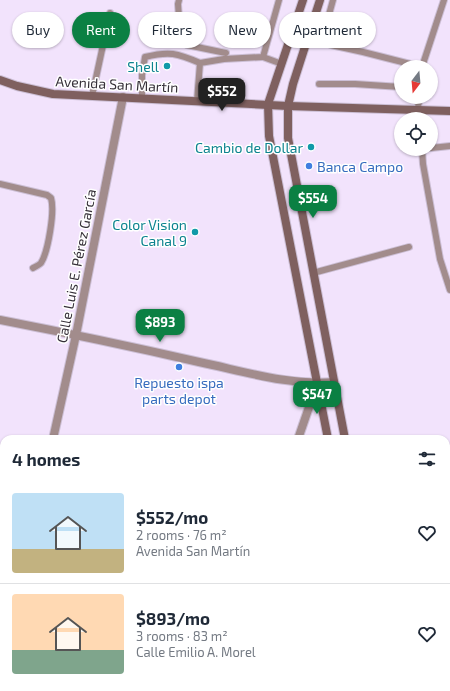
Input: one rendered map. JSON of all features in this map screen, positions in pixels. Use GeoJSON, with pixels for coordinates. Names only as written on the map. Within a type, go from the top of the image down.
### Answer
{"type":"FeatureCollection","features":[{"type":"Feature","properties":{"kind":"street"},"geometry":{"type":"LineString","coordinates":[[302,0],[268,104],[269,136],[327,435]]}},
{"type":"Feature","properties":{"kind":"street"},"geometry":{"type":"LineString","coordinates":[[316,12],[320,0]]}},
{"type":"Feature","properties":{"kind":"street"},"geometry":{"type":"LineString","coordinates":[[304,48],[292,84],[288,106],[288,138],[344,435]]}},
{"type":"Feature","properties":{"kind":"street","name":"Avenida San Martín"},"geometry":{"type":"LineString","coordinates":[[0,80],[17,86],[53,94],[288,106],[450,111]]}},
{"type":"Feature","properties":{"kind":"street","name":"Calle Luis E. Pérez García"},"geometry":{"type":"LineString","coordinates":[[54,435],[76,335],[123,97]]}},
{"type":"Feature","properties":{"kind":"street"},"geometry":{"type":"LineString","coordinates":[[0,320],[281,379],[317,384],[334,382]]}},
{"type":"Feature","properties":{"kind":"street"},"geometry":{"type":"LineString","coordinates":[[299,435],[317,384]]}},
{"type":"Feature","properties":{"kind":"lane"},"geometry":{"type":"LineString","coordinates":[[179,0],[180,32],[182,39],[187,44],[226,53]]}},
{"type":"Feature","properties":{"kind":"lane"},"geometry":{"type":"LineString","coordinates":[[263,57],[279,0]]}},
{"type":"Feature","properties":{"kind":"lane"},"geometry":{"type":"LineString","coordinates":[[330,12],[333,0]]}},
{"type":"Feature","properties":{"kind":"lane"},"geometry":{"type":"LineString","coordinates":[[424,60],[444,0]]}},
{"type":"Feature","properties":{"kind":"lane"},"geometry":{"type":"LineString","coordinates":[[92,96],[102,48]]}},
{"type":"Feature","properties":{"kind":"lane"},"geometry":{"type":"LineString","coordinates":[[345,48],[394,60]]}},
{"type":"Feature","properties":{"kind":"lane"},"geometry":{"type":"LineString","coordinates":[[142,98],[142,75],[145,57],[162,53],[182,55],[200,63],[224,59],[263,57],[282,64]]}},
{"type":"Feature","properties":{"kind":"lane"},"geometry":{"type":"LineString","coordinates":[[197,101],[200,63]]}},
{"type":"Feature","properties":{"kind":"lane"},"geometry":{"type":"LineString","coordinates":[[319,84],[355,84],[394,87]]}},
{"type":"Feature","properties":{"kind":"lane"},"geometry":{"type":"LineString","coordinates":[[418,104],[418,110]]}},
{"type":"Feature","properties":{"kind":"lane"},"geometry":{"type":"LineString","coordinates":[[438,147],[450,146]]}},
{"type":"Feature","properties":{"kind":"lane"},"geometry":{"type":"LineString","coordinates":[[422,156],[440,259],[450,290]]}},
{"type":"Feature","properties":{"kind":"lane"},"geometry":{"type":"LineString","coordinates":[[0,184],[47,195],[51,198],[52,226],[44,256],[40,264],[33,268]]}},
{"type":"Feature","properties":{"kind":"lane"},"geometry":{"type":"LineString","coordinates":[[313,273],[409,246]]}},
{"type":"Feature","properties":{"kind":"place","name":"Shell"},"geometry":{"type":"Point","coordinates":[167,66]}},
{"type":"Feature","properties":{"kind":"place","name":"Cambio de Dollar"},"geometry":{"type":"Point","coordinates":[311,147]}},
{"type":"Feature","properties":{"kind":"place","name":"Banca Campo"},"geometry":{"type":"Point","coordinates":[309,166]}},
{"type":"Feature","properties":{"kind":"place","name":"Color Vision Canal 9"},"geometry":{"type":"Point","coordinates":[195,232]}},
{"type":"Feature","properties":{"kind":"place","name":"Repuesto ispa parts depot"},"geometry":{"type":"Point","coordinates":[179,367]}}]}
